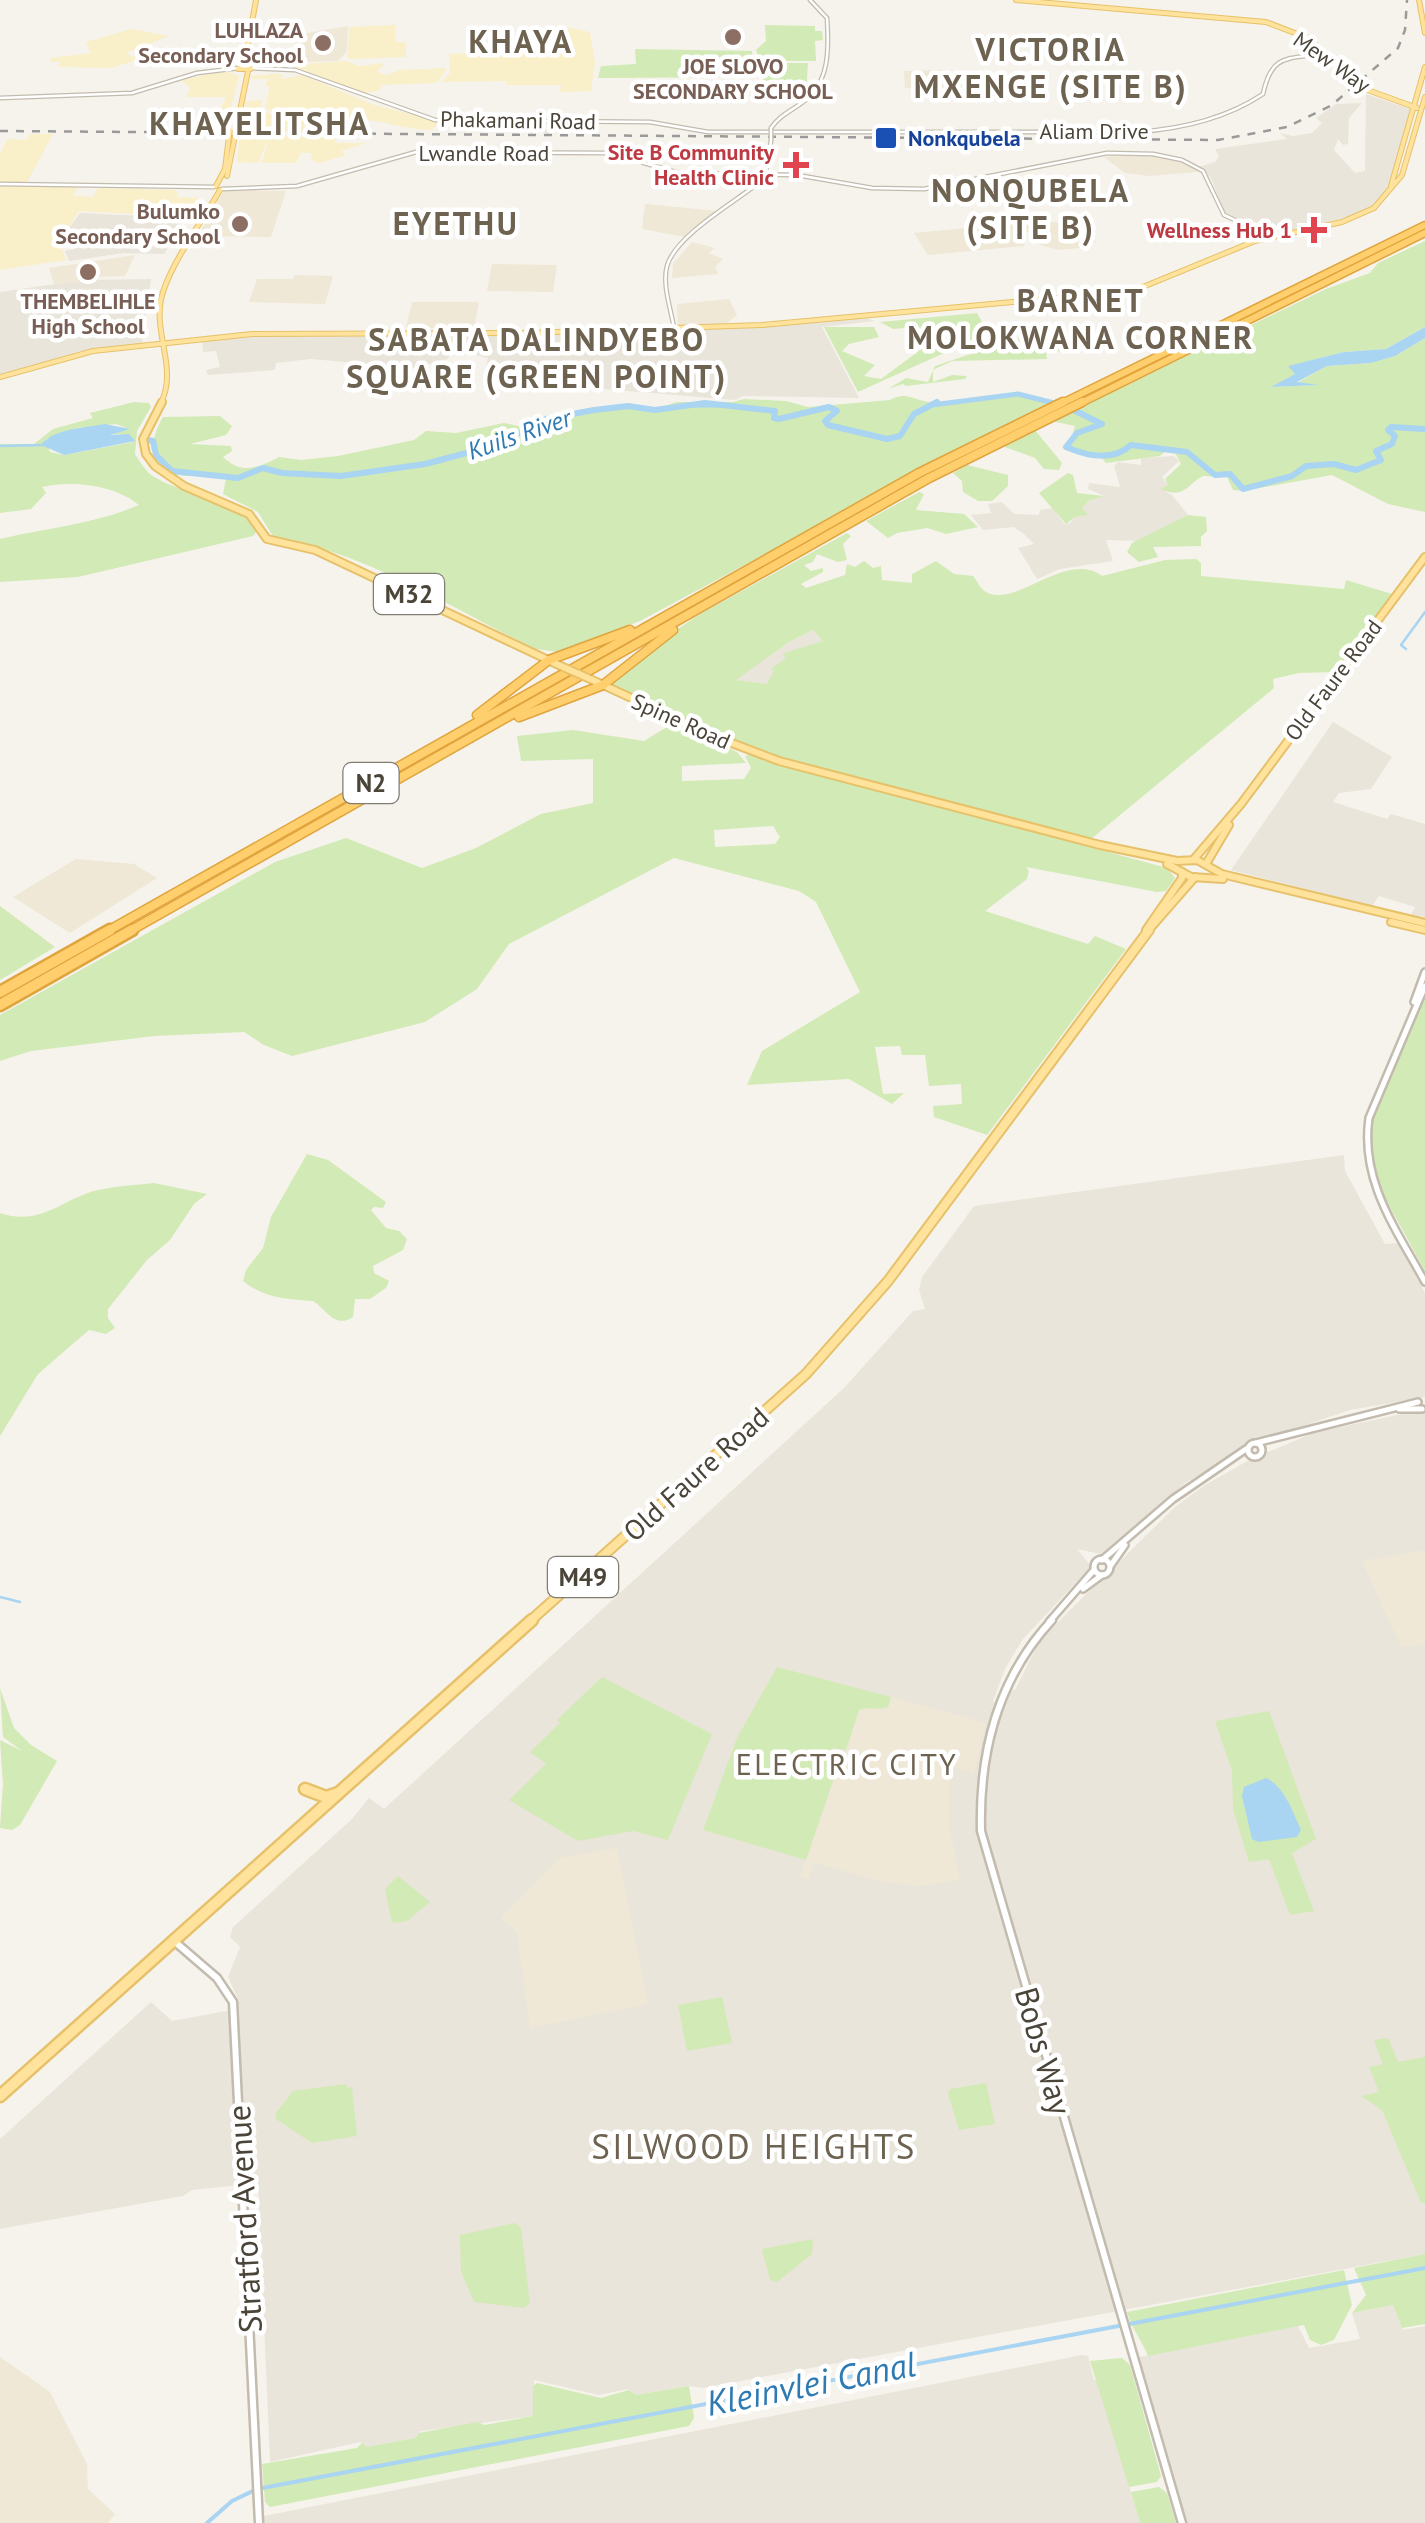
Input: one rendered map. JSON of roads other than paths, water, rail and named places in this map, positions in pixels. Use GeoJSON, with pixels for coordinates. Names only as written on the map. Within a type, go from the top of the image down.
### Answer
{"type":"FeatureCollection","features":[{"type":"Feature","properties":{"kind":"highway","name":"N2"},"geometry":{"type":"LineString","coordinates":[[0,1005],[919,473],[1425,226]]}},
{"type":"Feature","properties":{"kind":"highway","name":"N2"},"geometry":{"type":"LineString","coordinates":[[0,992],[929,478],[1425,233]]}},
{"type":"Feature","properties":{"kind":"highway"},"geometry":{"type":"LineString","coordinates":[[397,774],[549,660],[625,632],[742,573]]}},
{"type":"Feature","properties":{"kind":"highway"},"geometry":{"type":"LineString","coordinates":[[397,774],[516,718],[603,685],[658,640],[753,578]]}},
{"type":"Feature","properties":{"kind":"main road","name":"Spine Road"},"geometry":{"type":"LineString","coordinates":[[256,0],[224,171],[161,298],[159,320],[170,386],[144,435],[146,458],[162,472],[250,515],[264,538],[315,550],[716,738],[779,760],[1182,867],[1194,877],[1206,869]]}},
{"type":"Feature","properties":{"kind":"main road","name":"Mew Way"},"geometry":{"type":"LineString","coordinates":[[1016,0],[1239,18],[1293,33],[1324,53],[1352,79],[1415,104],[1423,111]]}},
{"type":"Feature","properties":{"kind":"main road"},"geometry":{"type":"LineString","coordinates":[[1420,3],[1425,20]]}},
{"type":"Feature","properties":{"kind":"main road"},"geometry":{"type":"LineString","coordinates":[[1420,3],[1425,33]]}},
{"type":"Feature","properties":{"kind":"main road"},"geometry":{"type":"LineString","coordinates":[[1388,195],[1425,67]]}},
{"type":"Feature","properties":{"kind":"main road","name":"Mew Way"},"geometry":{"type":"LineString","coordinates":[[1367,88],[1415,104]]}},
{"type":"Feature","properties":{"kind":"main road"},"geometry":{"type":"LineString","coordinates":[[0,377],[85,352],[303,331],[526,333],[804,323],[1128,292],[1163,283],[1243,246],[1361,214],[1388,195],[1404,173],[1425,97]]}},
{"type":"Feature","properties":{"kind":"main road","name":"Old Faure Road"},"geometry":{"type":"LineString","coordinates":[[1194,860],[1241,804],[1425,556]]}},
{"type":"Feature","properties":{"kind":"main road"},"geometry":{"type":"LineString","coordinates":[[1312,710],[1308,698],[1323,694]]}},
{"type":"Feature","properties":{"kind":"main road","name":"Old Faure Road"},"geometry":{"type":"LineString","coordinates":[[1206,869],[1208,856],[1241,804]]}},
{"type":"Feature","properties":{"kind":"main road","name":"Spine Road"},"geometry":{"type":"LineString","coordinates":[[1182,867],[1194,860],[1206,869],[1425,927]]}},
{"type":"Feature","properties":{"kind":"main road","name":"Old Faure Road"},"geometry":{"type":"LineString","coordinates":[[0,2096],[347,1789],[830,1349],[888,1281],[1138,943],[1182,878],[1182,867]]}},
{"type":"Feature","properties":{"kind":"main road","name":"Old Faure Road"},"geometry":{"type":"LineString","coordinates":[[1138,943],[1194,877]]}},
{"type":"Feature","properties":{"kind":"main road"},"geometry":{"type":"LineString","coordinates":[[305,1789],[326,1797],[347,1789]]}},
{"type":"Feature","properties":{"kind":"street"},"geometry":{"type":"LineString","coordinates":[[674,328],[666,278],[672,256],[768,174],[776,120],[810,97],[829,63],[828,18],[810,0]]}},
{"type":"Feature","properties":{"kind":"street","name":"Aliam Drive"},"geometry":{"type":"LineString","coordinates":[[773,130],[1159,130],[1254,101],[1263,94],[1268,70],[1275,62],[1324,53]]}},
{"type":"Feature","properties":{"kind":"street","name":"Phakamani Road"},"geometry":{"type":"LineString","coordinates":[[0,98],[132,93],[195,73],[270,68],[295,70],[428,119],[650,122],[708,132],[773,130]]}},
{"type":"Feature","properties":{"kind":"street","name":"Lwandle Road"},"geometry":{"type":"LineString","coordinates":[[0,184],[202,188],[303,185],[416,152],[609,153],[683,173],[806,175],[872,188],[932,189],[1106,153],[1153,154],[1198,168],[1209,179],[1224,215],[1272,237]]}},
{"type":"Feature","properties":{"kind":"street"},"geometry":{"type":"LineString","coordinates":[[1411,1015],[1425,972]]}},
{"type":"Feature","properties":{"kind":"street"},"geometry":{"type":"LineString","coordinates":[[1425,986],[1369,1118],[1365,1142],[1372,1179],[1425,1282]]}},
{"type":"Feature","properties":{"kind":"street"},"geometry":{"type":"LineString","coordinates":[[1249,1452],[1248,1444],[1392,1408],[1422,1407],[1425,1397]]}},
{"type":"Feature","properties":{"kind":"street"},"geometry":{"type":"LineString","coordinates":[[1126,1543],[1110,1571],[1103,1574],[1094,1570],[1094,1564],[1126,1543],[1173,1500],[1229,1463],[1249,1452],[1261,1455],[1263,1449],[1286,1436]]}},
{"type":"Feature","properties":{"kind":"street"},"geometry":{"type":"LineString","coordinates":[[1256,1443],[1263,1449]]}},
{"type":"Feature","properties":{"kind":"street"},"geometry":{"type":"LineString","coordinates":[[1102,1560],[1111,1566]]}},
{"type":"Feature","properties":{"kind":"street","name":"Bobs Way"},"geometry":{"type":"LineString","coordinates":[[1094,1570],[1033,1640],[1012,1674],[983,1771],[980,1820],[987,1860],[1182,2523]]}},
{"type":"Feature","properties":{"kind":"street","name":"Bobs Way"},"geometry":{"type":"LineString","coordinates":[[1076,1594],[1103,1574]]}},
{"type":"Feature","properties":{"kind":"street","name":"Stratford Avenue"},"geometry":{"type":"LineString","coordinates":[[174,1940],[217,1978],[233,2002],[259,2523]]}},
{"type":"Feature","properties":{"kind":"water"},"geometry":{"type":"Polygon","coordinates":[[[1425,327],[1425,338],[1395,356],[1371,363],[1327,366],[1297,382],[1319,385],[1271,387],[1295,374],[1288,366],[1344,352],[1386,349],[1425,327]]]}},
{"type":"Feature","properties":{"kind":"water"},"geometry":{"type":"Polygon","coordinates":[[[105,424],[130,429],[110,435],[129,434],[135,441],[64,455],[41,445],[62,432],[105,424]]]}},
{"type":"Feature","properties":{"kind":"water"},"geometry":{"type":"Polygon","coordinates":[[[1266,1778],[1287,1800],[1301,1830],[1297,1837],[1258,1842],[1252,1839],[1242,1796],[1244,1787],[1266,1778]]]}},
{"type":"Feature","properties":{"kind":"waterway","name":"Kuils River"},"geometry":{"type":"LineString","coordinates":[[932,405],[1018,394],[1062,405]]}},
{"type":"Feature","properties":{"kind":"waterway","name":"Kuils River"},"geometry":{"type":"LineString","coordinates":[[148,440],[153,441],[156,455],[172,471],[238,478],[263,468],[282,473],[341,476],[425,464],[493,446],[546,419],[594,410],[628,406],[655,410],[705,403],[775,411],[774,418],[779,419],[829,407],[837,411],[825,421],[828,425],[887,439],[900,436],[914,414],[937,402]]}},
{"type":"Feature","properties":{"kind":"waterway","name":"Kuils River"},"geometry":{"type":"LineString","coordinates":[[1057,402],[1102,424],[1077,433],[1066,447],[1100,456],[1116,454],[1131,445],[1187,452],[1215,475],[1230,474],[1243,489],[1292,476],[1306,466],[1334,464],[1356,470],[1381,460],[1376,451],[1392,444],[1395,436],[1388,430],[1391,427],[1425,429]]}},
{"type":"Feature","properties":{"kind":"waterway","name":"Kuils River"},"geometry":{"type":"LineString","coordinates":[[692,405],[720,405]]}},
{"type":"Feature","properties":{"kind":"waterway","name":"Kuils River"},"geometry":{"type":"LineString","coordinates":[[0,446],[43,445]]}},
{"type":"Feature","properties":{"kind":"waterway"},"geometry":{"type":"LineString","coordinates":[[1406,649],[1401,645],[1425,612]]}},
{"type":"Feature","properties":{"kind":"waterway"},"geometry":{"type":"LineString","coordinates":[[0,1597],[20,1602]]}},
{"type":"Feature","properties":{"kind":"waterway","name":"Kleinvlei Canal"},"geometry":{"type":"LineString","coordinates":[[207,2523],[232,2501],[257,2489],[1425,2268]]}},
{"type":"Feature","properties":{"kind":"railway"},"geometry":{"type":"LineString","coordinates":[[0,131],[1218,140],[1287,127],[1332,105],[1398,48],[1405,30],[1407,0]]}},
{"type":"Feature","properties":{"kind":"place","name":"JOE SLOVO SECONDARY SCHOOL"},"geometry":{"type":"Point","coordinates":[733,37]}},
{"type":"Feature","properties":{"kind":"place","name":"LUHLAZA Secondary School"},"geometry":{"type":"Point","coordinates":[323,43]}},
{"type":"Feature","properties":{"kind":"place","name":"Nonkqubela"},"geometry":{"type":"Point","coordinates":[886,138]}},
{"type":"Feature","properties":{"kind":"place","name":"Site B Community Health Clinic"},"geometry":{"type":"Point","coordinates":[796,165]}},
{"type":"Feature","properties":{"kind":"place","name":"Bulumko Secondary School"},"geometry":{"type":"Point","coordinates":[240,224]}},
{"type":"Feature","properties":{"kind":"place","name":"Wellness Hub 1"},"geometry":{"type":"Point","coordinates":[1314,230]}},
{"type":"Feature","properties":{"kind":"place","name":"THEMBELIHLE High School"},"geometry":{"type":"Point","coordinates":[88,272]}},
{"type":"Feature","properties":{"kind":"district","name":"KHAYA"},"geometry":{"type":"Point","coordinates":[521,42]}},
{"type":"Feature","properties":{"kind":"district","name":"VICTORIA MXENGE (SITE B)"},"geometry":{"type":"Point","coordinates":[1051,68]}},
{"type":"Feature","properties":{"kind":"district","name":"KHAYELITSHA"},"geometry":{"type":"Point","coordinates":[260,124]}},
{"type":"Feature","properties":{"kind":"district","name":"NONQUBELA (SITE B)"},"geometry":{"type":"Point","coordinates":[1031,210]}},
{"type":"Feature","properties":{"kind":"district","name":"EYETHU"},"geometry":{"type":"Point","coordinates":[456,224]}},
{"type":"Feature","properties":{"kind":"district","name":"BARNET MOLOKWANA CORNER"},"geometry":{"type":"Point","coordinates":[1081,320]}},
{"type":"Feature","properties":{"kind":"district","name":"SABATA DALINDYEBO SQUARE (GREEN POINT)"},"geometry":{"type":"Point","coordinates":[537,358]}},
{"type":"Feature","properties":{"kind":"district","name":"ELECTRIC CITY"},"geometry":{"type":"Point","coordinates":[847,1765]}},
{"type":"Feature","properties":{"kind":"district","name":"SILWOOD HEIGHTS"},"geometry":{"type":"Point","coordinates":[754,2147]}}]}
